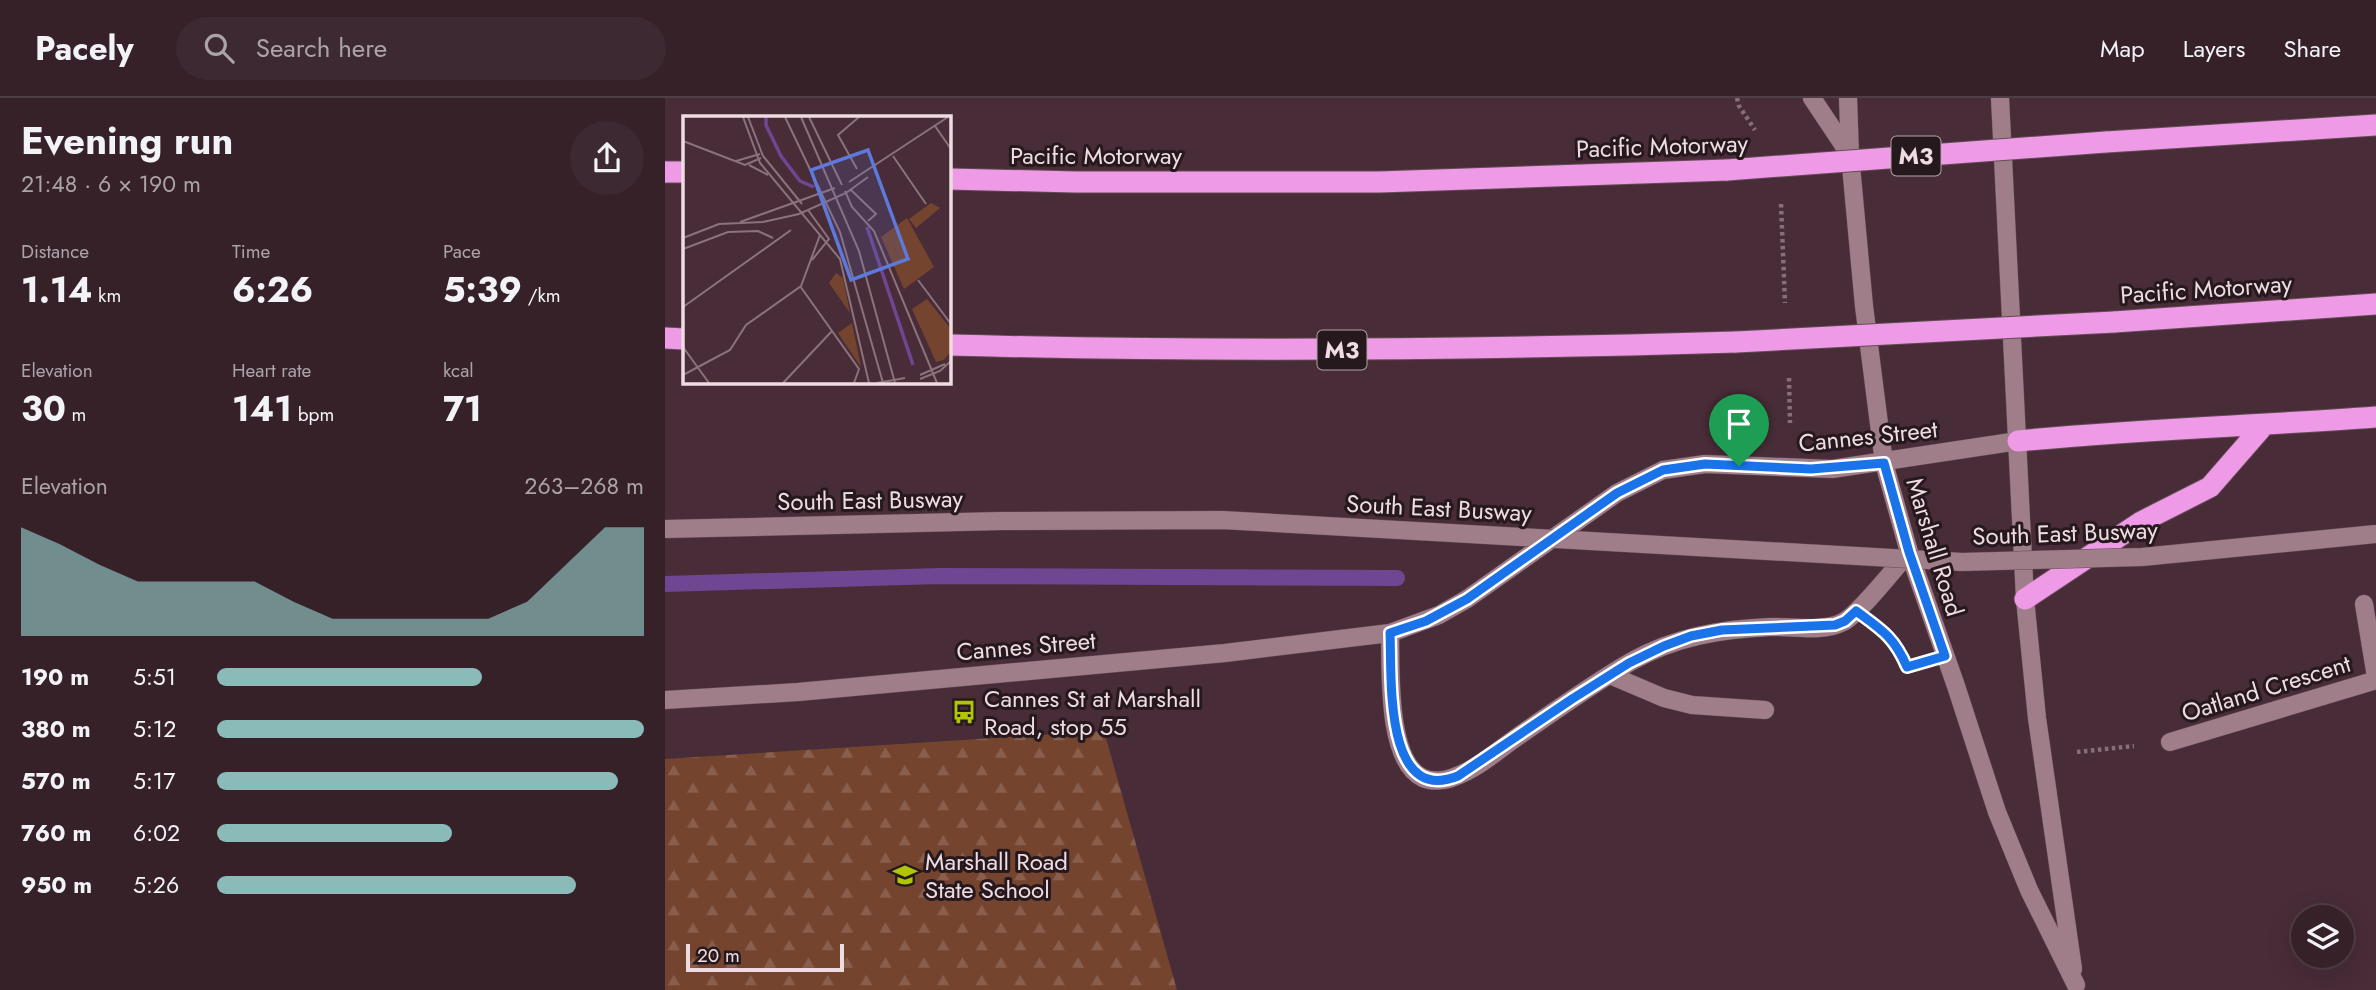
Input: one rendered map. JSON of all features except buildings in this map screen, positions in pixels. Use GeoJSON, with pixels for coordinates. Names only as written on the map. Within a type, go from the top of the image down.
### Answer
{"type":"FeatureCollection","features":[{"type":"Feature","properties":{"kind":"highway","name":"Pacific Motorway"},"geometry":{"type":"LineString","coordinates":[[950,179],[1076,182],[1379,182],[1727,170],[2376,124]]}},
{"type":"Feature","properties":{"kind":"highway"},"geometry":{"type":"LineString","coordinates":[[665,172],[683,172]]}},
{"type":"Feature","properties":{"kind":"highway","name":"Pacific Motorway"},"geometry":{"type":"LineString","coordinates":[[950,345],[1328,350],[1516,349],[1736,342],[2115,322],[2376,304]]}},
{"type":"Feature","properties":{"kind":"highway"},"geometry":{"type":"LineString","coordinates":[[665,338],[683,339]]}},
{"type":"Feature","properties":{"kind":"highway"},"geometry":{"type":"LineString","coordinates":[[2018,441],[2086,434],[2376,417]]}},
{"type":"Feature","properties":{"kind":"highway"},"geometry":{"type":"LineString","coordinates":[[2025,599],[2117,537],[2210,487],[2264,425]]}},
{"type":"Feature","properties":{"kind":"street"},"geometry":{"type":"LineString","coordinates":[[1812,98],[1850,155]]}},
{"type":"Feature","properties":{"kind":"street","name":"Marshall Road"},"geometry":{"type":"LineString","coordinates":[[1847,98],[1864,306],[1884,463],[1909,552],[1997,812],[2029,890],[2076,988]]}},
{"type":"Feature","properties":{"kind":"street","name":"Marshall Road"},"geometry":{"type":"LineString","coordinates":[[2000,98],[2025,599],[2042,755],[2076,988]]}},
{"type":"Feature","properties":{"kind":"street","name":"Cannes Street"},"geometry":{"type":"LineString","coordinates":[[665,700],[798,692],[1225,653],[1390,633],[1426,621],[1467,599],[1617,493],[1663,470],[1705,464],[1811,469],[1884,463],[2018,441]]}},
{"type":"Feature","properties":{"kind":"street","name":"South East Busway"},"geometry":{"type":"LineString","coordinates":[[665,529],[1002,521],[1222,520],[1962,562],[2142,557],[2376,534]]}},
{"type":"Feature","properties":{"kind":"street"},"geometry":{"type":"LineString","coordinates":[[1390,633],[1396,731],[1401,750],[1416,774],[1427,779],[1452,778],[1475,766],[1646,653],[1691,636],[1722,630],[1827,626],[1845,621],[1909,552]]}},
{"type":"Feature","properties":{"kind":"street"},"geometry":{"type":"LineString","coordinates":[[2364,604],[2376,679]]}},
{"type":"Feature","properties":{"kind":"street"},"geometry":{"type":"LineString","coordinates":[[1610,675],[1679,702],[1729,709],[1765,710]]}},
{"type":"Feature","properties":{"kind":"street","name":"Oatland Crescent"},"geometry":{"type":"LineString","coordinates":[[2170,742],[2376,679]]}},
{"type":"Feature","properties":{"kind":"path"},"geometry":{"type":"LineString","coordinates":[[1737,98],[1739,106],[1759,136]]}},
{"type":"Feature","properties":{"kind":"path"},"geometry":{"type":"LineString","coordinates":[[1781,198],[1786,304]]}},
{"type":"Feature","properties":{"kind":"path"},"geometry":{"type":"LineString","coordinates":[[1788,370],[1790,423]]}},
{"type":"Feature","properties":{"kind":"path"},"geometry":{"type":"LineString","coordinates":[[1856,611],[1890,637],[1899,647],[1907,667],[1945,656]]}},
{"type":"Feature","properties":{"kind":"path"},"geometry":{"type":"LineString","coordinates":[[2042,755],[2170,742]]}},
{"type":"Feature","properties":{"kind":"green space","name":"Marshall Road State School"},"geometry":{"type":"Polygon","coordinates":[[[1104,731],[1177,990],[665,990],[665,759],[1104,731]]]}},
{"type":"Feature","properties":{"kind":"waterway"},"geometry":{"type":"LineString","coordinates":[[665,584],[940,576],[1397,578]]}},
{"type":"Feature","properties":{"kind":"place","name":"Cannes St at Marshall Road, stop 55"},"geometry":{"type":"Point","coordinates":[964,712]}},
{"type":"Feature","properties":{"kind":"place","name":"Marshall Road State School"},"geometry":{"type":"Point","coordinates":[905,875]}},
{"type":"Feature","properties":{"kind":"route"},"geometry":{"type":"LineString","coordinates":[[1884,463],[1909,552],[1945,656],[1907,667],[1899,647],[1890,637],[1856,611],[1845,621],[1835,625],[1722,630],[1704,634],[1646,653],[1458,776],[1437,780],[1416,774],[1404,758],[1396,731],[1390,633],[1426,621],[1467,599],[1617,493],[1649,476],[1663,470],[1692,465],[1739,466],[1832,469],[1884,463]]}}]}
